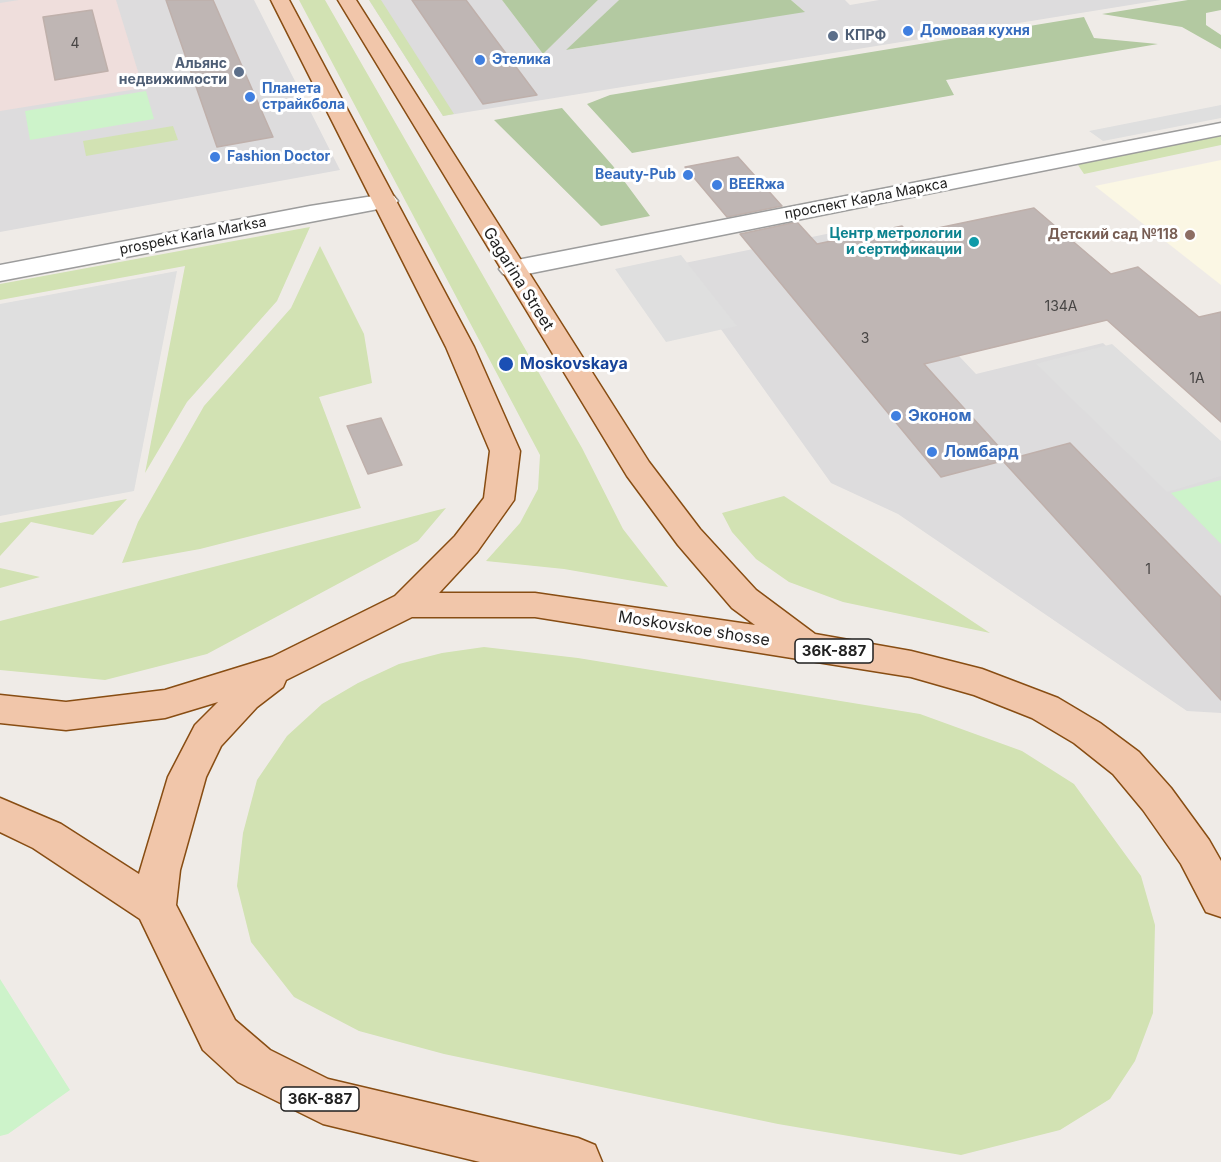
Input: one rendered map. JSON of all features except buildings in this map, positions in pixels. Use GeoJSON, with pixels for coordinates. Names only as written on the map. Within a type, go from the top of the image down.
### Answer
{"type":"FeatureCollection","features":[{"type":"Feature","properties":{"kind":"main road"},"geometry":{"type":"LineString","coordinates":[[280,0],[460,347],[505,451],[499,500],[465,544],[407,605]]}},
{"type":"Feature","properties":{"kind":"main road","name":"Gagarina Street"},"geometry":{"type":"LineString","coordinates":[[347,0],[638,469],[690,537],[744,599],[806,646]]}},
{"type":"Feature","properties":{"kind":"main road","name":"Moskovskoe shosse"},"geometry":{"type":"LineString","coordinates":[[155,906],[160,870],[187,777],[207,736],[244,696],[284,667],[407,605],[535,605],[911,664],[982,683],[1045,708],[1087,733],[1126,763],[1208,864],[1221,899]]}},
{"type":"Feature","properties":{"kind":"main road","name":"Moskovskoe shosse"},"geometry":{"type":"LineString","coordinates":[[0,709],[66,716],[165,704],[284,667]]}},
{"type":"Feature","properties":{"kind":"main road"},"geometry":{"type":"LineString","coordinates":[[0,814],[47,836],[155,906]]}},
{"type":"Feature","properties":{"kind":"main road","name":"36К-887"},"geometry":{"type":"LineString","coordinates":[[155,906],[219,1035],[254,1066],[323,1101],[578,1162]]}},
{"type":"Feature","properties":{"kind":"street","name":"проспект Карла Маркса"},"geometry":{"type":"LineString","coordinates":[[512,269],[1221,129]]}},
{"type":"Feature","properties":{"kind":"street","name":"prospekt Karla Marksa"},"geometry":{"type":"LineString","coordinates":[[0,273],[310,213],[386,201]]}},
{"type":"Feature","properties":{"kind":"shaded area"},"geometry":{"type":"Polygon","coordinates":[[[0,0],[254,0],[340,170],[0,232],[0,0]]]}},
{"type":"Feature","properties":{"kind":"shaded area"},"geometry":{"type":"Polygon","coordinates":[[[19,0],[116,0],[143,88],[0,111],[0,3],[19,0]]]}},
{"type":"Feature","properties":{"kind":"shaded area"},"geometry":{"type":"Polygon","coordinates":[[[369,0],[502,0],[543,54],[598,0],[619,0],[567,50],[804,11],[791,0],[845,0],[850,5],[879,0],[1161,0],[443,116],[369,0]]]}},
{"type":"Feature","properties":{"kind":"shaded area"},"geometry":{"type":"Polygon","coordinates":[[[1221,105],[1221,118],[1103,141],[1089,131],[1221,105]]]}},
{"type":"Feature","properties":{"kind":"shaded area","name":"Детский сад №118"},"geometry":{"type":"Polygon","coordinates":[[[1221,160],[1221,285],[1095,186],[1202,164],[1221,160]]]}},
{"type":"Feature","properties":{"kind":"shaded area"},"geometry":{"type":"Polygon","coordinates":[[[841,231],[976,374],[1103,343],[1221,452],[1221,713],[1187,711],[898,514],[831,483],[675,265],[841,231]]]}},
{"type":"Feature","properties":{"kind":"shaded area"},"geometry":{"type":"Polygon","coordinates":[[[681,255],[737,326],[666,342],[615,269],[681,255]]]}},
{"type":"Feature","properties":{"kind":"shaded area"},"geometry":{"type":"Polygon","coordinates":[[[177,271],[134,491],[0,516],[0,304],[177,271]]]}},
{"type":"Feature","properties":{"kind":"shaded area"},"geometry":{"type":"Polygon","coordinates":[[[1112,344],[1221,441],[1221,476],[1167,492],[1036,364],[1112,344]]]}},
{"type":"Feature","properties":{"kind":"green space"},"geometry":{"type":"Polygon","coordinates":[[[299,0],[325,0],[582,448],[623,529],[668,587],[564,569],[486,561],[520,523],[538,489],[540,455],[299,0]]]}},
{"type":"Feature","properties":{"kind":"green space"},"geometry":{"type":"Polygon","coordinates":[[[369,0],[381,0],[454,114],[443,116],[369,0]]]}},
{"type":"Feature","properties":{"kind":"green space"},"geometry":{"type":"Polygon","coordinates":[[[502,0],[598,0],[543,54],[502,0]]]}},
{"type":"Feature","properties":{"kind":"green space"},"geometry":{"type":"Polygon","coordinates":[[[619,0],[791,0],[805,12],[566,50],[619,0]]]}},
{"type":"Feature","properties":{"kind":"green space"},"geometry":{"type":"Polygon","coordinates":[[[1188,0],[1221,0],[1221,10],[1206,13],[1206,25],[1221,35],[1221,49],[1182,27],[1102,14],[1188,0]]]}},
{"type":"Feature","properties":{"kind":"green space"},"geometry":{"type":"Polygon","coordinates":[[[1084,17],[1094,38],[1158,44],[946,80],[954,95],[632,153],[587,104],[610,95],[1084,17]]]}},
{"type":"Feature","properties":{"kind":"green space"},"geometry":{"type":"Polygon","coordinates":[[[146,91],[154,119],[30,140],[25,111],[146,91]]]}},
{"type":"Feature","properties":{"kind":"green space"},"geometry":{"type":"Polygon","coordinates":[[[562,108],[613,166],[650,216],[601,226],[494,120],[562,108]]]}},
{"type":"Feature","properties":{"kind":"green space"},"geometry":{"type":"Polygon","coordinates":[[[173,126],[178,140],[86,156],[83,141],[173,126]]]}},
{"type":"Feature","properties":{"kind":"green space"},"geometry":{"type":"Polygon","coordinates":[[[1221,134],[1221,145],[1084,174],[1078,165],[1082,162],[1221,134]]]}},
{"type":"Feature","properties":{"kind":"green space"},"geometry":{"type":"Polygon","coordinates":[[[310,227],[277,301],[187,402],[145,473],[185,266],[0,300],[0,284],[310,227]]]}},
{"type":"Feature","properties":{"kind":"green space"},"geometry":{"type":"Polygon","coordinates":[[[320,246],[364,334],[372,383],[319,397],[361,508],[200,549],[122,563],[138,522],[204,406],[291,308],[320,246]]]}},
{"type":"Feature","properties":{"kind":"green space"},"geometry":{"type":"Polygon","coordinates":[[[1221,480],[1221,544],[1171,493],[1221,480]]]}},
{"type":"Feature","properties":{"kind":"green space"},"geometry":{"type":"Polygon","coordinates":[[[784,496],[990,633],[843,602],[789,582],[756,559],[732,532],[722,513],[784,496]]]}},
{"type":"Feature","properties":{"kind":"green space"},"geometry":{"type":"Polygon","coordinates":[[[127,499],[93,535],[31,522],[0,556],[0,523],[127,499]]]}},
{"type":"Feature","properties":{"kind":"green space"},"geometry":{"type":"Polygon","coordinates":[[[446,508],[418,541],[207,654],[105,680],[0,670],[0,621],[446,508]]]}},
{"type":"Feature","properties":{"kind":"green space"},"geometry":{"type":"Polygon","coordinates":[[[0,568],[40,577],[0,588],[0,568]]]}},
{"type":"Feature","properties":{"kind":"green space"},"geometry":{"type":"Polygon","coordinates":[[[484,647],[578,658],[920,714],[1022,751],[1074,784],[1141,876],[1155,925],[1153,1013],[1135,1061],[1110,1099],[1060,1130],[961,1155],[778,1124],[444,1054],[359,1031],[294,997],[251,942],[237,886],[243,833],[257,780],[287,736],[322,704],[358,683],[399,664],[442,653],[484,647]]]}},
{"type":"Feature","properties":{"kind":"green space"},"geometry":{"type":"Polygon","coordinates":[[[0,979],[70,1090],[8,1134],[0,1136],[0,979]]]}},
{"type":"Feature","properties":{"kind":"place","name":"Домовая кухня"},"geometry":{"type":"Point","coordinates":[908,31]}},
{"type":"Feature","properties":{"kind":"place","name":"КПРФ"},"geometry":{"type":"Point","coordinates":[833,36]}},
{"type":"Feature","properties":{"kind":"place","name":"Этелика"},"geometry":{"type":"Point","coordinates":[480,60]}},
{"type":"Feature","properties":{"kind":"place","name":"Альянс недвижимости"},"geometry":{"type":"Point","coordinates":[239,72]}},
{"type":"Feature","properties":{"kind":"place","name":"Планета страйкбола"},"geometry":{"type":"Point","coordinates":[250,97]}},
{"type":"Feature","properties":{"kind":"place","name":"Fashion Doctor"},"geometry":{"type":"Point","coordinates":[215,157]}},
{"type":"Feature","properties":{"kind":"place","name":"Beauty-Pub"},"geometry":{"type":"Point","coordinates":[688,175]}},
{"type":"Feature","properties":{"kind":"place","name":"BEERжа"},"geometry":{"type":"Point","coordinates":[717,185]}},
{"type":"Feature","properties":{"kind":"place","name":"Детский сад №118"},"geometry":{"type":"Point","coordinates":[1190,235]}},
{"type":"Feature","properties":{"kind":"place","name":"Центр метрологии и сертификации"},"geometry":{"type":"Point","coordinates":[974,242]}},
{"type":"Feature","properties":{"kind":"place","name":"Moskovskaya"},"geometry":{"type":"Point","coordinates":[506,364]}},
{"type":"Feature","properties":{"kind":"place","name":"Эконом"},"geometry":{"type":"Point","coordinates":[896,416]}},
{"type":"Feature","properties":{"kind":"place","name":"Ломбард"},"geometry":{"type":"Point","coordinates":[932,452]}}]}
